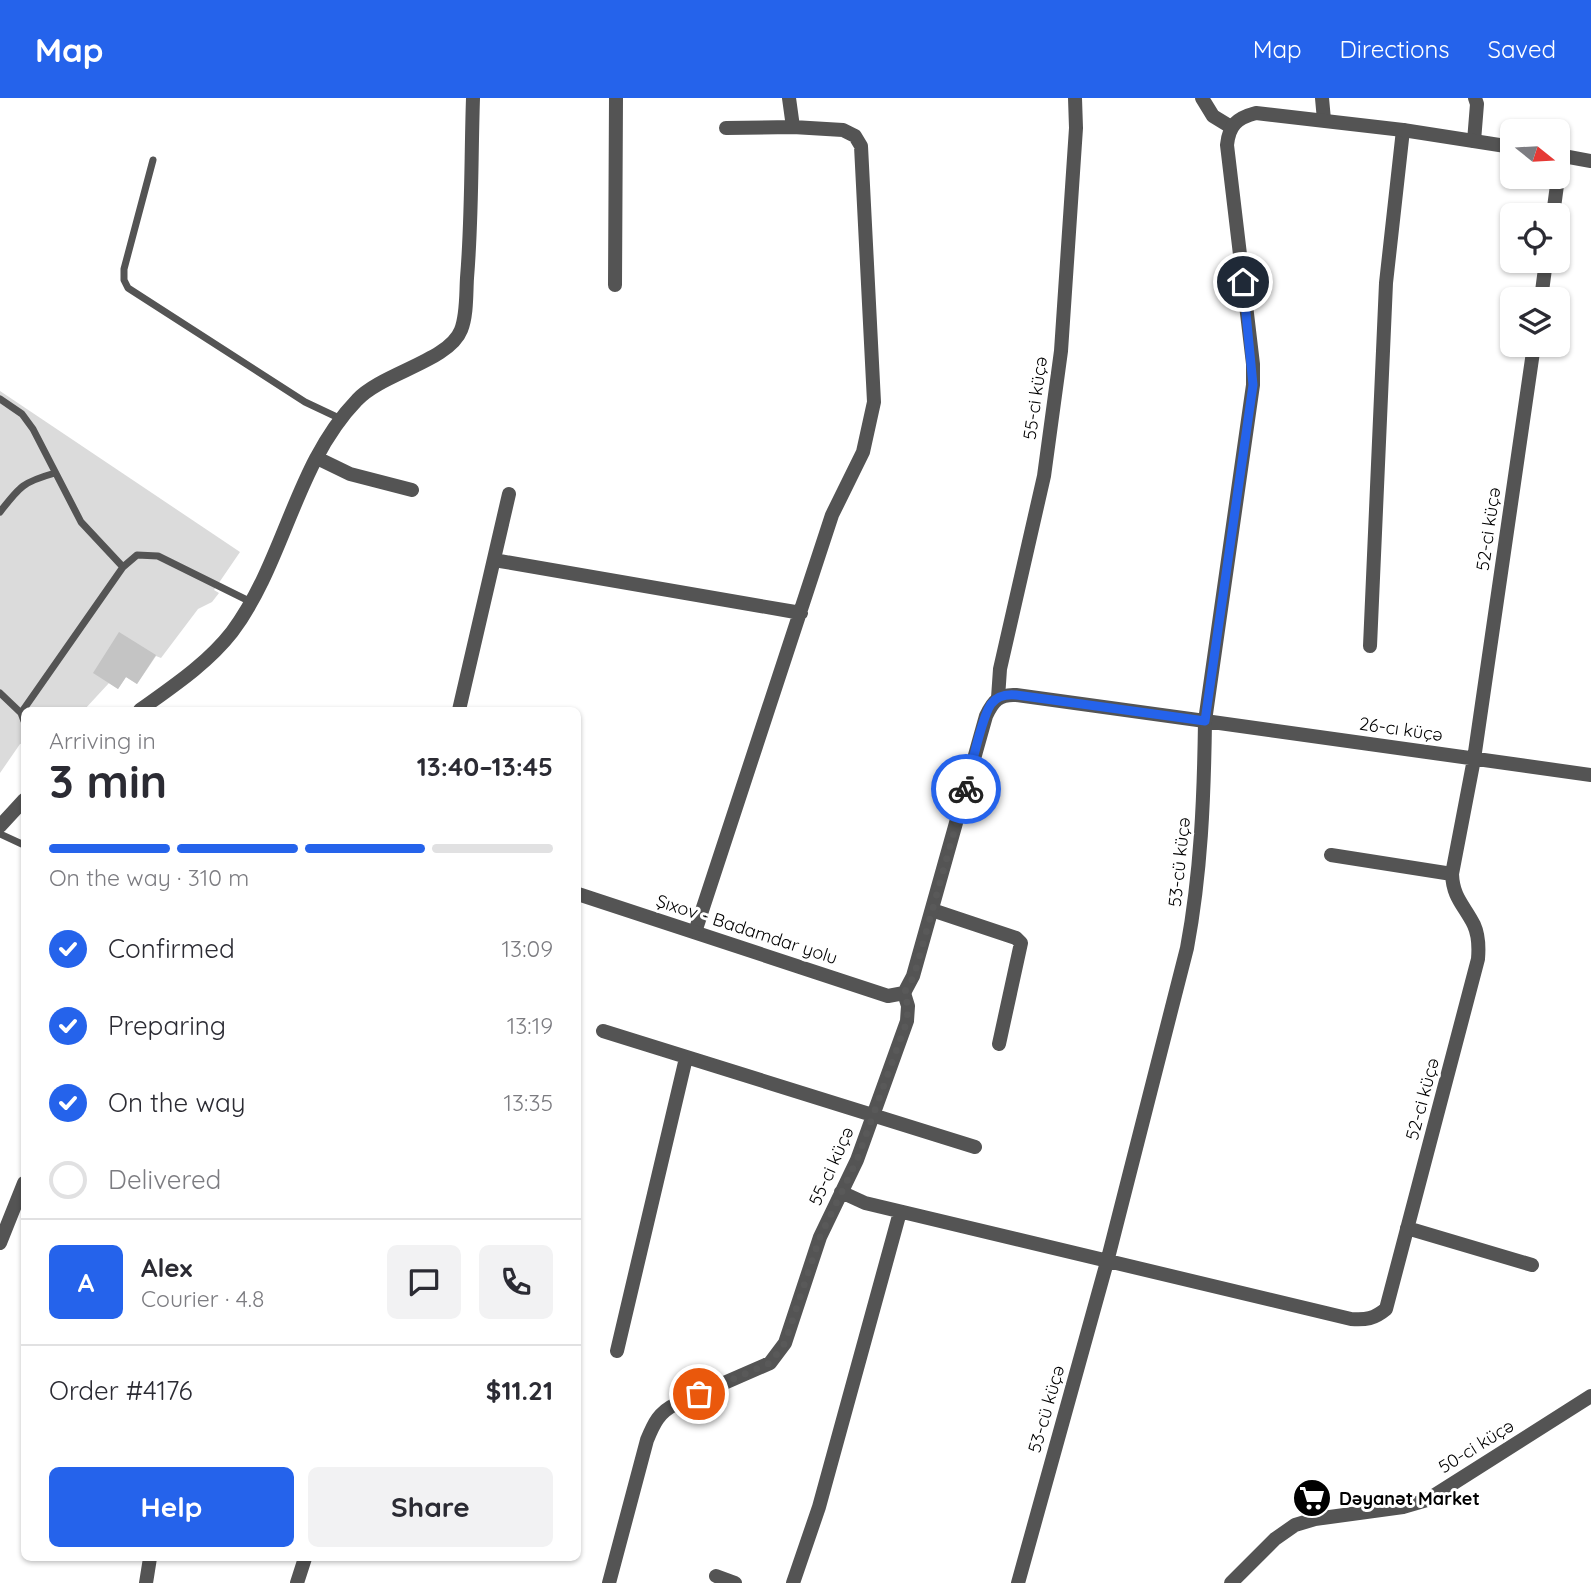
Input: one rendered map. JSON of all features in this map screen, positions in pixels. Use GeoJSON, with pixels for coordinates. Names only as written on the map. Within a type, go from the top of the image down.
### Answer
{"type":"FeatureCollection","features":[{"type":"Feature","properties":{"kind":"street"},"geometry":{"type":"LineString","coordinates":[[144,707],[191,673],[231,632],[265,576],[298,496],[341,419],[369,388],[436,355],[449,346],[460,332],[464,318],[469,257],[473,98]]}},
{"type":"Feature","properties":{"kind":"street"},"geometry":{"type":"LineString","coordinates":[[615,285],[616,98]]}},
{"type":"Feature","properties":{"kind":"street"},"geometry":{"type":"LineString","coordinates":[[789,98],[793,127]]}},
{"type":"Feature","properties":{"kind":"street","name":"55-ci küçə"},"geometry":{"type":"LineString","coordinates":[[609,1583],[647,1440],[663,1410],[770,1363],[785,1343],[820,1237],[874,1116],[907,1021],[908,1006],[904,993],[914,976],[986,716],[998,698],[1000,668],[1044,476],[1061,351],[1076,128],[1075,98]]}},
{"type":"Feature","properties":{"kind":"street"},"geometry":{"type":"LineString","coordinates":[[1202,98],[1213,116],[1231,127],[1237,120],[1256,113],[1403,130],[1500,145]]}},
{"type":"Feature","properties":{"kind":"street"},"geometry":{"type":"LineString","coordinates":[[1322,98],[1324,120]]}},
{"type":"Feature","properties":{"kind":"street"},"geometry":{"type":"LineString","coordinates":[[1474,141],[1477,104],[1475,98]]}},
{"type":"Feature","properties":{"kind":"street"},"geometry":{"type":"LineString","coordinates":[[695,932],[832,515],[863,452],[874,402],[861,146],[855,135],[843,130],[793,127],[726,128]]}},
{"type":"Feature","properties":{"kind":"street","name":"53-cü küçə"},"geometry":{"type":"LineString","coordinates":[[1018,1583],[1107,1262],[1187,948],[1194,911],[1203,828],[1205,721],[1253,385],[1253,364],[1227,145],[1231,127]]}},
{"type":"Feature","properties":{"kind":"street"},"geometry":{"type":"LineString","coordinates":[[1370,646],[1386,283],[1403,130]]}},
{"type":"Feature","properties":{"kind":"street"},"geometry":{"type":"LineString","coordinates":[[1570,157],[1591,161]]}},
{"type":"Feature","properties":{"kind":"street","name":"52-ci küçə"},"geometry":{"type":"LineString","coordinates":[[841,1192],[865,1203],[900,1212],[1351,1319],[1368,1320],[1386,1309],[1478,959],[1479,940],[1474,925],[1457,900],[1452,874],[1474,759],[1532,357]]}},
{"type":"Feature","properties":{"kind":"street"},"geometry":{"type":"LineString","coordinates":[[317,458],[350,474],[412,490]]}},
{"type":"Feature","properties":{"kind":"street"},"geometry":{"type":"LineString","coordinates":[[460,707],[509,494]]}},
{"type":"Feature","properties":{"kind":"street"},"geometry":{"type":"LineString","coordinates":[[494,560],[801,613]]}},
{"type":"Feature","properties":{"kind":"street"},"geometry":{"type":"LineString","coordinates":[[998,698],[1016,695],[1205,721]]}},
{"type":"Feature","properties":{"kind":"street","name":"26-cı küçə"},"geometry":{"type":"LineString","coordinates":[[1205,721],[1591,775]]}},
{"type":"Feature","properties":{"kind":"street"},"geometry":{"type":"LineString","coordinates":[[1,825],[21,803]]}},
{"type":"Feature","properties":{"kind":"street"},"geometry":{"type":"LineString","coordinates":[[1331,855],[1452,874]]}},
{"type":"Feature","properties":{"kind":"street","name":"Şıxov - Badamdar yolu"},"geometry":{"type":"LineString","coordinates":[[581,895],[888,996],[904,993]]}},
{"type":"Feature","properties":{"kind":"street"},"geometry":{"type":"LineString","coordinates":[[932,910],[1016,938],[1021,943],[999,1044]]}},
{"type":"Feature","properties":{"kind":"street"},"geometry":{"type":"LineString","coordinates":[[603,1031],[975,1147]]}},
{"type":"Feature","properties":{"kind":"street"},"geometry":{"type":"LineString","coordinates":[[617,1351],[686,1058]]}},
{"type":"Feature","properties":{"kind":"street"},"geometry":{"type":"LineString","coordinates":[[0,1243],[21,1190]]}},
{"type":"Feature","properties":{"kind":"street"},"geometry":{"type":"LineString","coordinates":[[793,1583],[819,1507],[900,1212]]}},
{"type":"Feature","properties":{"kind":"street"},"geometry":{"type":"LineString","coordinates":[[1407,1228],[1532,1265]]}},
{"type":"Feature","properties":{"kind":"street","name":"50-ci küçə"},"geometry":{"type":"LineString","coordinates":[[1231,1583],[1275,1539],[1295,1525],[1315,1519],[1402,1507],[1427,1500],[1591,1396]]}},
{"type":"Feature","properties":{"kind":"street"},"geometry":{"type":"LineString","coordinates":[[146,1583],[150,1561]]}},
{"type":"Feature","properties":{"kind":"street"},"geometry":{"type":"LineString","coordinates":[[297,1583],[304,1561]]}},
{"type":"Feature","properties":{"kind":"street"},"geometry":{"type":"LineString","coordinates":[[716,1576],[735,1583]]}},
{"type":"Feature","properties":{"kind":"lane"},"geometry":{"type":"LineString","coordinates":[[153,160],[124,269],[124,280],[128,288],[305,402],[341,419]]}},
{"type":"Feature","properties":{"kind":"lane"},"geometry":{"type":"LineString","coordinates":[[0,399],[22,414],[33,429],[81,522],[123,567]]}},
{"type":"Feature","properties":{"kind":"lane"},"geometry":{"type":"LineString","coordinates":[[0,512],[20,486],[55,473]]}},
{"type":"Feature","properties":{"kind":"lane"},"geometry":{"type":"LineString","coordinates":[[30,707],[123,567],[137,555],[158,556],[251,602]]}},
{"type":"Feature","properties":{"kind":"lane"},"geometry":{"type":"LineString","coordinates":[[0,693],[21,715]]}},
{"type":"Feature","properties":{"kind":"lane"},"geometry":{"type":"LineString","coordinates":[[1,825],[21,842]]}},
{"type":"Feature","properties":{"kind":"shaded area"},"geometry":{"type":"Polygon","coordinates":[[[0,391],[240,552],[214,590],[219,593],[212,602],[198,609],[161,658],[156,656],[137,684],[126,677],[118,689],[109,683],[87,707],[21,707],[21,744],[0,773],[0,391]]]}},
{"type":"Feature","properties":{"kind":"building"},"geometry":{"type":"Polygon","coordinates":[[[119,632],[156,655],[137,684],[126,677],[118,689],[93,673],[119,632]]]}},
{"type":"Feature","properties":{"kind":"way so far"},"geometry":{"type":"LineString","coordinates":[[699,1394],[770,1363],[785,1343],[820,1237],[857,1160],[907,1021],[908,1006],[904,993],[914,976],[966,789]]}},
{"type":"Feature","properties":{"kind":"place","name":"Dəyanət Market"},"geometry":{"type":"Point","coordinates":[1312,1498]}},
{"type":"Feature","properties":{"kind":"route"},"geometry":{"type":"LineString","coordinates":[[966,789],[986,716],[992,704],[1003,695],[1205,721],[1253,385],[1243,282]]}}]}
